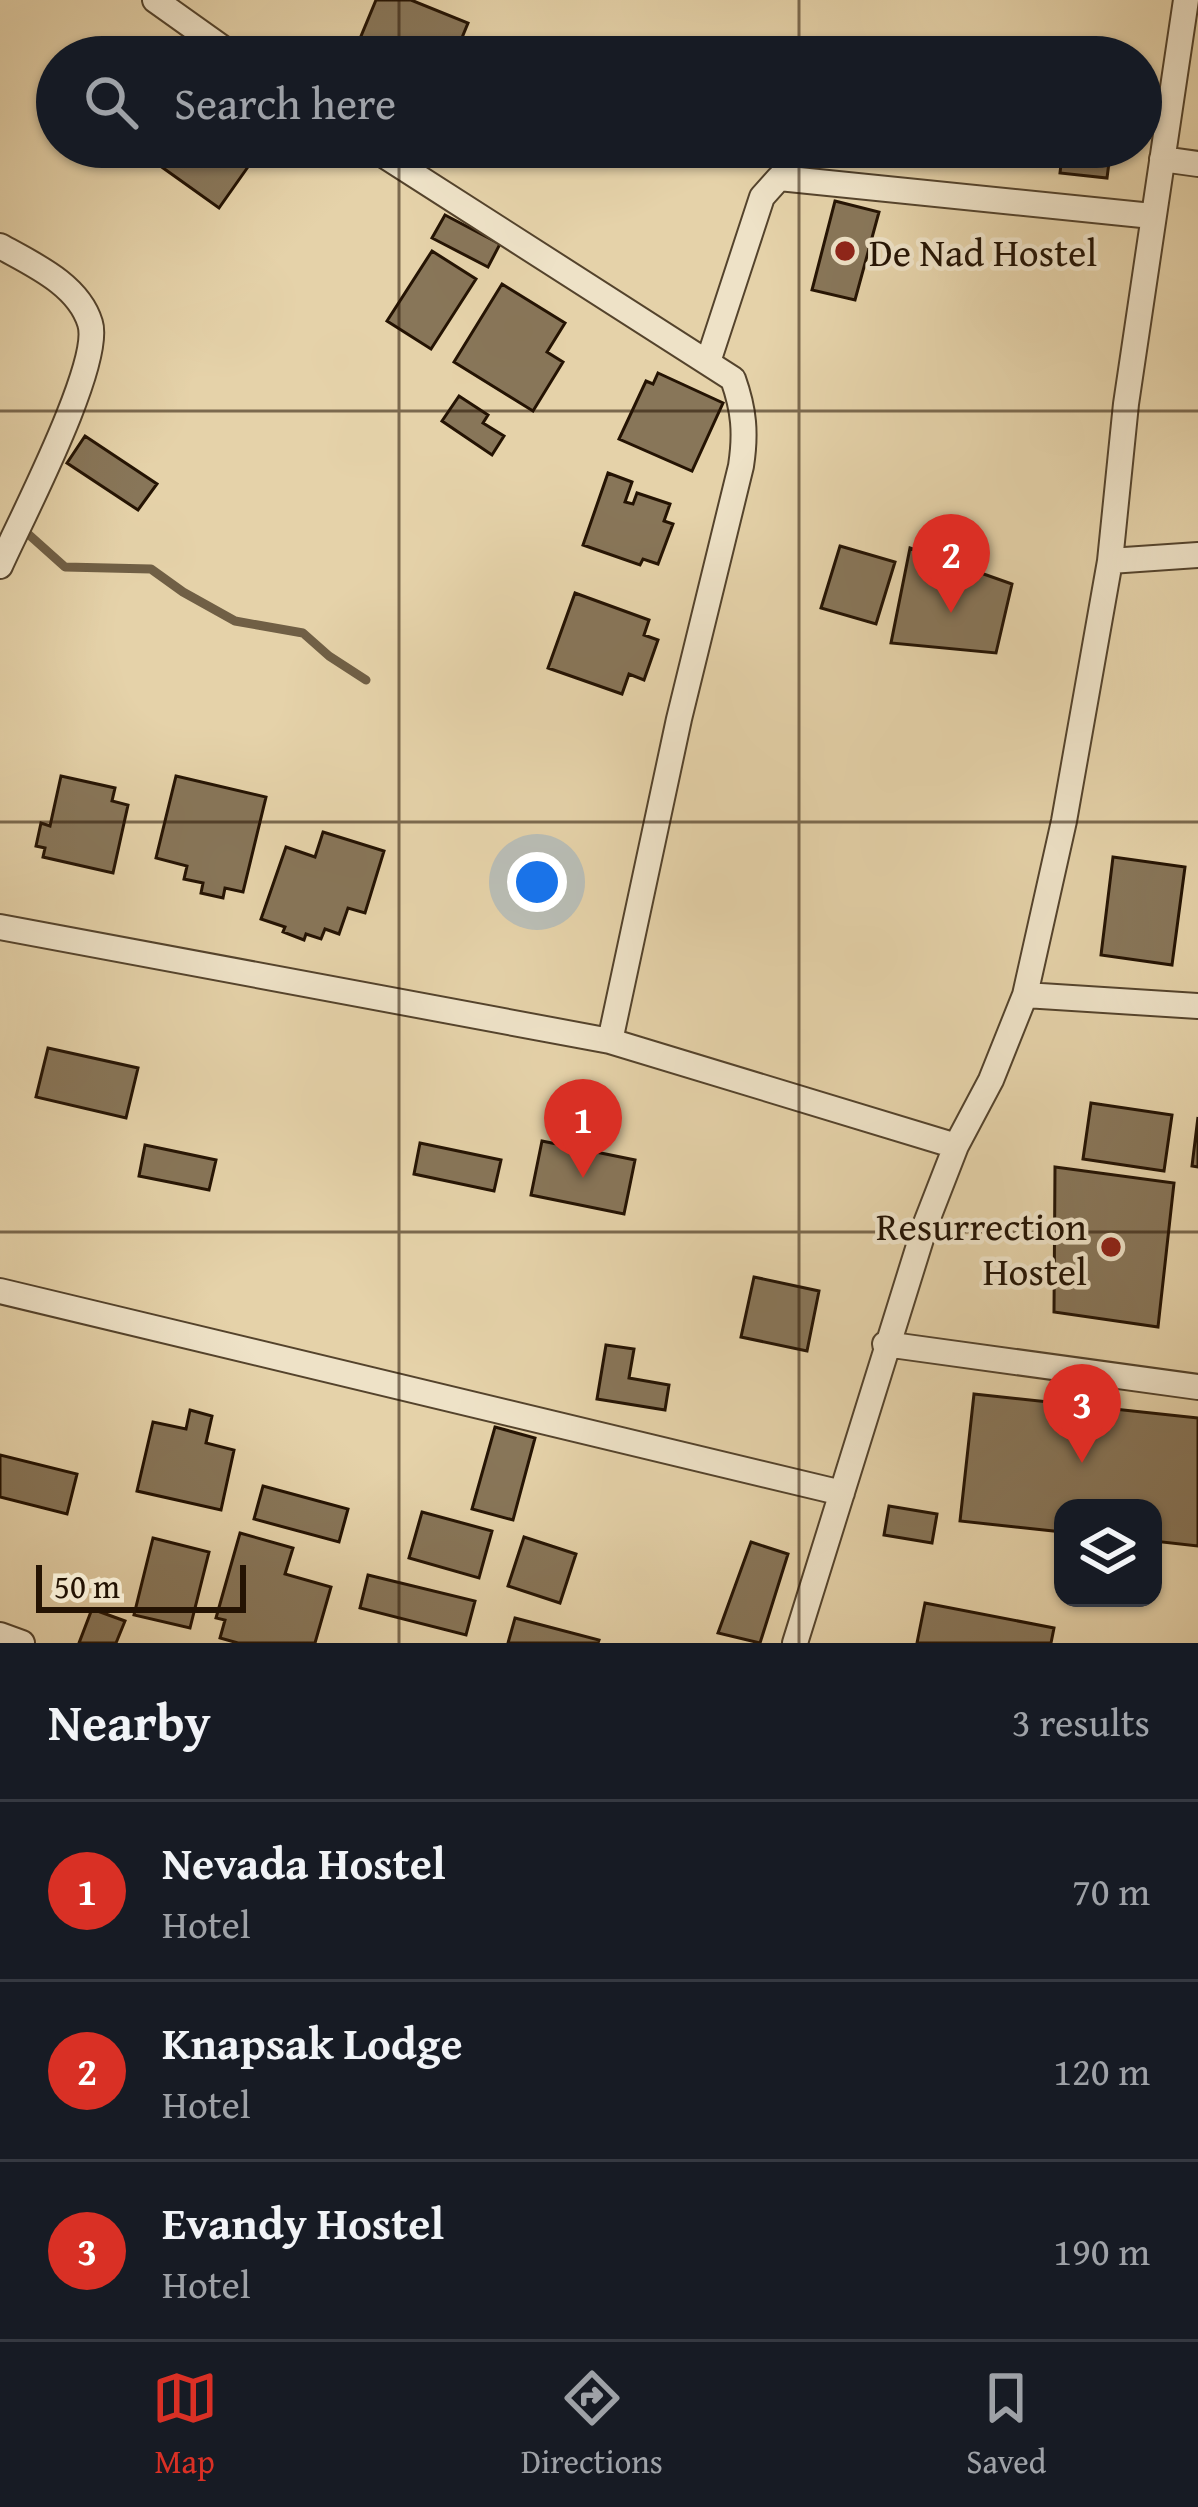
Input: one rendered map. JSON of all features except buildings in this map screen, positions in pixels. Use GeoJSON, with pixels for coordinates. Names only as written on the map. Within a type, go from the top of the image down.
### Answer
{"type":"FeatureCollection","features":[{"type":"Feature","properties":{"kind":"street"},"geometry":{"type":"LineString","coordinates":[[155,0],[206,36]]}},
{"type":"Feature","properties":{"kind":"street"},"geometry":{"type":"LineString","coordinates":[[1186,0],[1162,159],[1198,164]]}},
{"type":"Feature","properties":{"kind":"street"},"geometry":{"type":"LineString","coordinates":[[404,168],[734,379],[744,410],[746,438],[610,1041]]}},
{"type":"Feature","properties":{"kind":"street"},"geometry":{"type":"LineString","coordinates":[[795,1643],[885,1345],[956,1146],[991,1080],[1024,995],[1064,821],[1110,561],[1160,168]]}},
{"type":"Feature","properties":{"kind":"street"},"geometry":{"type":"LineString","coordinates":[[708,362],[762,196],[779,178],[1152,216]]}},
{"type":"Feature","properties":{"kind":"street"},"geometry":{"type":"LineString","coordinates":[[0,245],[74,296],[92,325],[86,373],[0,566]]}},
{"type":"Feature","properties":{"kind":"street"},"geometry":{"type":"LineString","coordinates":[[1110,561],[1198,555]]}},
{"type":"Feature","properties":{"kind":"street"},"geometry":{"type":"LineString","coordinates":[[0,927],[610,1041],[956,1146]]}},
{"type":"Feature","properties":{"kind":"street"},"geometry":{"type":"LineString","coordinates":[[1024,995],[1198,1006]]}},
{"type":"Feature","properties":{"kind":"street"},"geometry":{"type":"LineString","coordinates":[[0,1291],[842,1493]]}},
{"type":"Feature","properties":{"kind":"street"},"geometry":{"type":"LineString","coordinates":[[885,1345],[1198,1387]]}},
{"type":"Feature","properties":{"kind":"street"},"geometry":{"type":"LineString","coordinates":[[0,1635],[22,1643]]}},
{"type":"Feature","properties":{"kind":"waterway"},"geometry":{"type":"LineString","coordinates":[[27,533],[65,567],[151,569],[235,621],[303,633],[366,680]]}},
{"type":"Feature","properties":{"kind":"place","name":"De Nad Hostel"},"geometry":{"type":"Point","coordinates":[845,251]}},
{"type":"Feature","properties":{"kind":"place","name":"Knapsak Lodge"},"geometry":{"type":"Point","coordinates":[951,613]}},
{"type":"Feature","properties":{"kind":"place","name":"Nevada Hostel"},"geometry":{"type":"Point","coordinates":[583,1178]}},
{"type":"Feature","properties":{"kind":"place","name":"Resurrection Hostel"},"geometry":{"type":"Point","coordinates":[1111,1247]}},
{"type":"Feature","properties":{"kind":"place","name":"Evandy Hostel"},"geometry":{"type":"Point","coordinates":[1082,1463]}}]}
